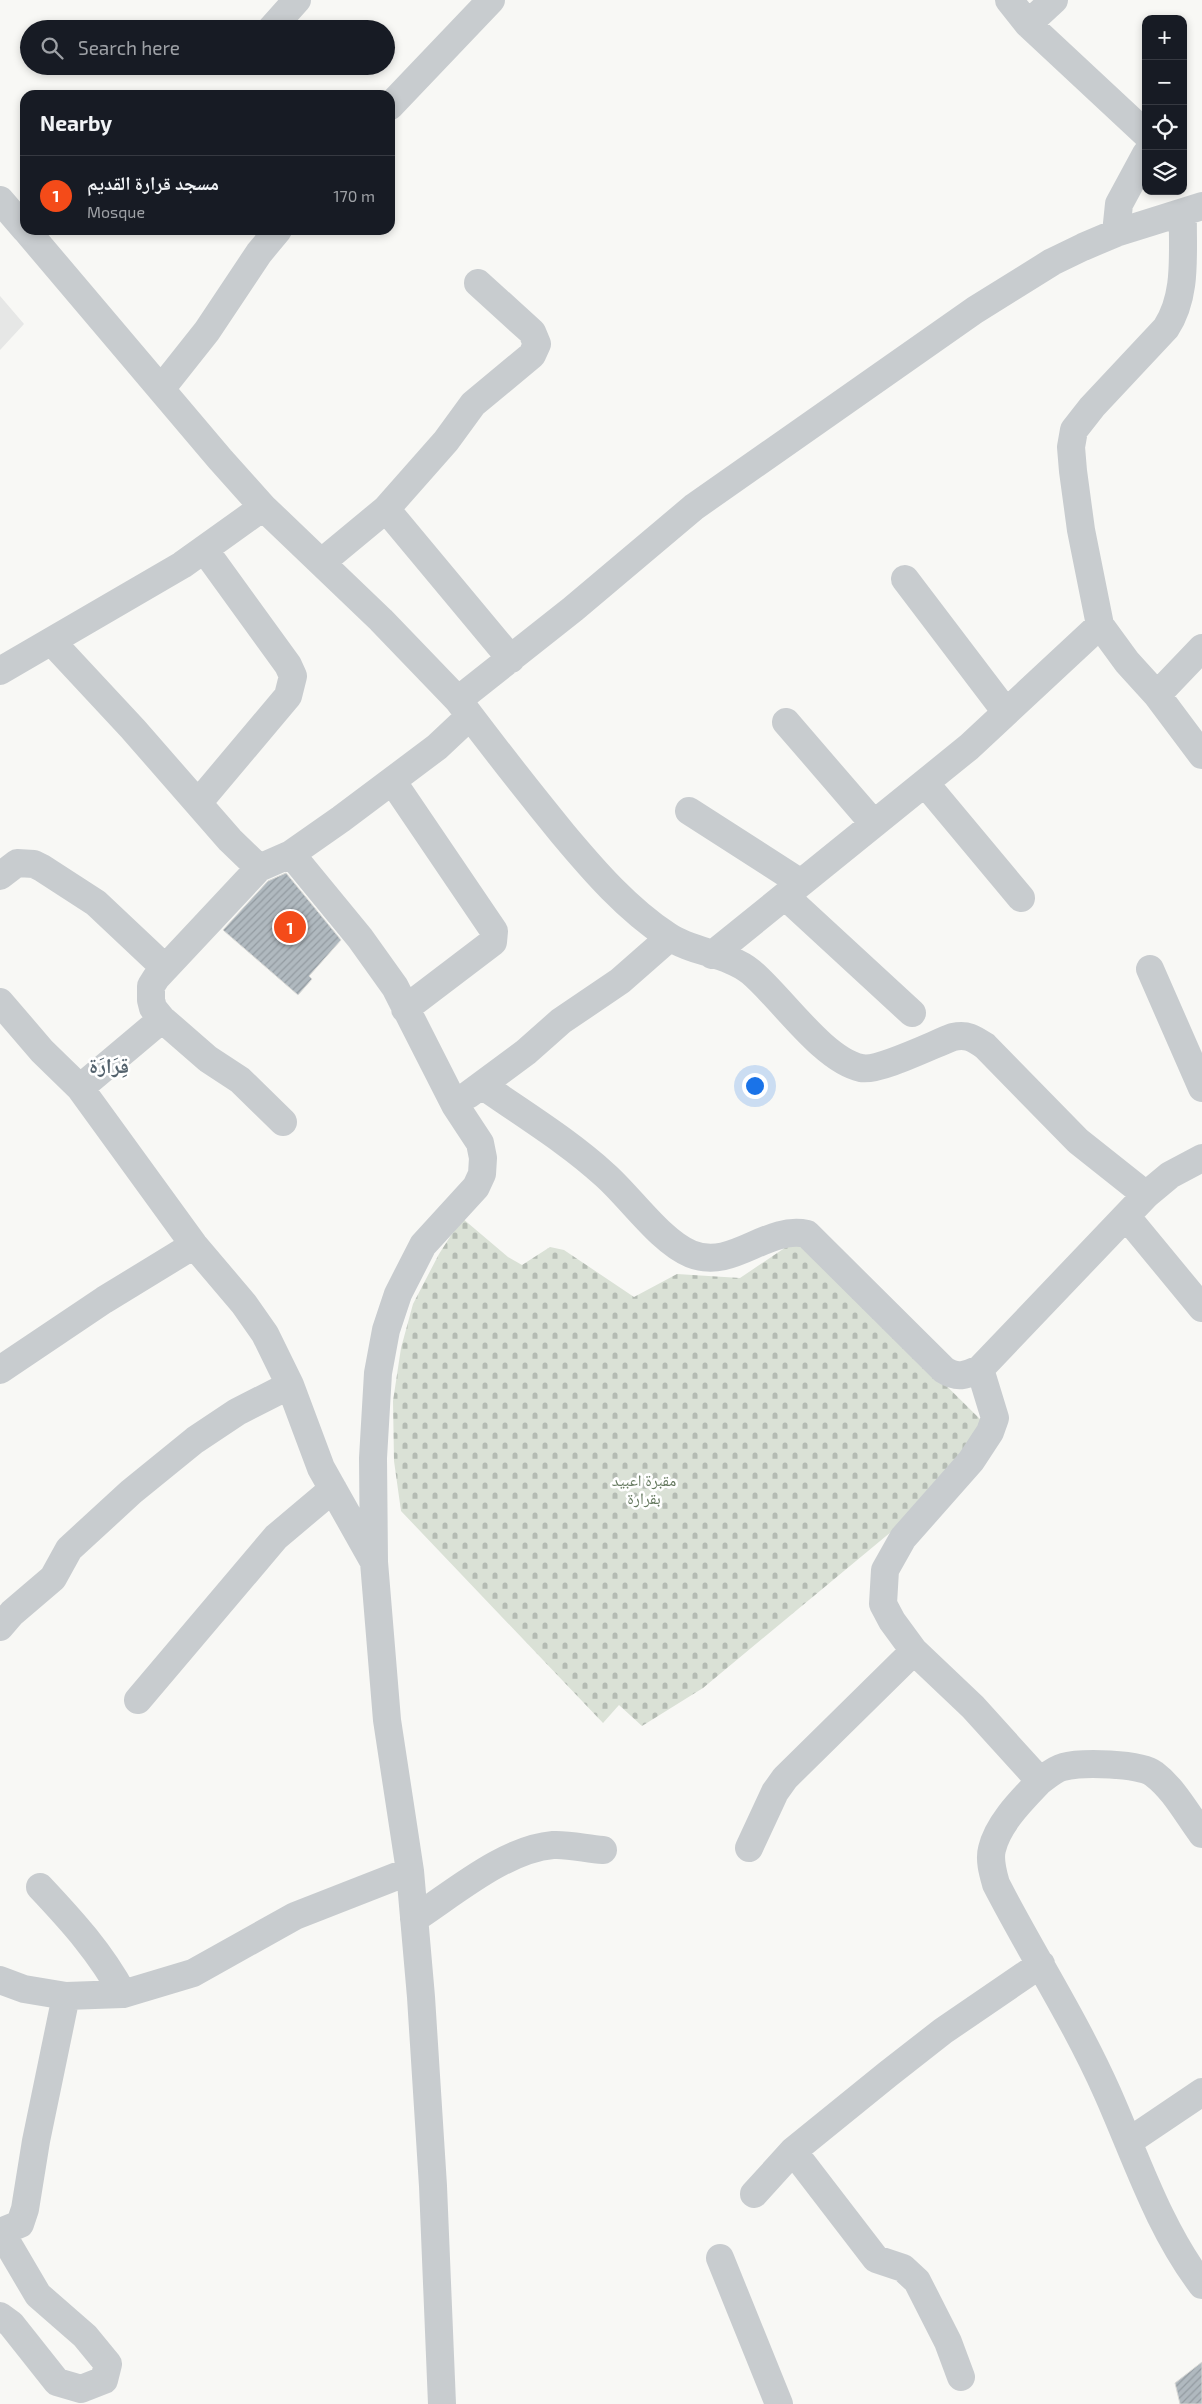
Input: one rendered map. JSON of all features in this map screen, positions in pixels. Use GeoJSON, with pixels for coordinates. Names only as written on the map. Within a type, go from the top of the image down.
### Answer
{"type":"FeatureCollection","features":[{"type":"Feature","properties":{"kind":"street"},"geometry":{"type":"LineString","coordinates":[[279,20],[297,0]]}},
{"type":"Feature","properties":{"kind":"street"},"geometry":{"type":"LineString","coordinates":[[395,101],[491,0]]}},
{"type":"Feature","properties":{"kind":"street"},"geometry":{"type":"LineString","coordinates":[[1008,0],[1028,24],[1142,130]]}},
{"type":"Feature","properties":{"kind":"street"},"geometry":{"type":"LineString","coordinates":[[1028,24],[1054,0]]}},
{"type":"Feature","properties":{"kind":"street"},"geometry":{"type":"LineString","coordinates":[[1116,233],[1119,204],[1142,161]]}},
{"type":"Feature","properties":{"kind":"street"},"geometry":{"type":"LineString","coordinates":[[0,200],[20,222]]}},
{"type":"Feature","properties":{"kind":"street"},"geometry":{"type":"LineString","coordinates":[[283,1122],[240,1080],[208,1059],[162,1019],[153,1008],[150,992],[156,978],[258,868],[291,854],[393,782],[437,748],[464,708],[510,658],[573,609],[694,507],[855,393],[1015,284],[1052,262],[1116,233],[1192,210],[1175,315],[1166,328],[1092,407],[1074,430],[1071,447],[1078,510],[1100,624],[1202,755]]}},
{"type":"Feature","properties":{"kind":"street"},"geometry":{"type":"LineString","coordinates":[[31,235],[263,507],[322,562],[464,708],[510,770],[598,874],[634,910],[670,938],[744,966],[768,987],[830,1051],[844,1061],[861,1068],[878,1067],[953,1037],[962,1035],[972,1036],[985,1046],[1078,1141],[1146,1195]]}},
{"type":"Feature","properties":{"kind":"street"},"geometry":{"type":"LineString","coordinates":[[161,389],[207,331],[274,235]]}},
{"type":"Feature","properties":{"kind":"street"},"geometry":{"type":"LineString","coordinates":[[322,562],[386,509],[433,457],[473,404],[523,364],[536,350],[537,338],[532,332],[478,283]]}},
{"type":"Feature","properties":{"kind":"street"},"geometry":{"type":"LineString","coordinates":[[0,671],[182,565],[263,507]]}},
{"type":"Feature","properties":{"kind":"street"},"geometry":{"type":"LineString","coordinates":[[386,509],[510,658]]}},
{"type":"Feature","properties":{"kind":"street"},"geometry":{"type":"LineString","coordinates":[[198,803],[283,703],[292,684],[293,676],[288,664],[204,550]]}},
{"type":"Feature","properties":{"kind":"street"},"geometry":{"type":"LineString","coordinates":[[905,579],[1006,712]]}},
{"type":"Feature","properties":{"kind":"street"},"geometry":{"type":"LineString","coordinates":[[712,955],[925,783],[1006,712],[1100,624]]}},
{"type":"Feature","properties":{"kind":"street"},"geometry":{"type":"LineString","coordinates":[[52,642],[230,840],[258,868]]}},
{"type":"Feature","properties":{"kind":"street"},"geometry":{"type":"LineString","coordinates":[[1157,695],[1202,648]]}},
{"type":"Feature","properties":{"kind":"street"},"geometry":{"type":"LineString","coordinates":[[786,722],[874,824]]}},
{"type":"Feature","properties":{"kind":"street"},"geometry":{"type":"LineString","coordinates":[[393,782],[494,931],[493,942],[405,1009]]}},
{"type":"Feature","properties":{"kind":"street"},"geometry":{"type":"LineString","coordinates":[[925,783],[1021,898]]}},
{"type":"Feature","properties":{"kind":"street"},"geometry":{"type":"LineString","coordinates":[[689,811],[793,889],[912,1013]]}},
{"type":"Feature","properties":{"kind":"street"},"geometry":{"type":"LineString","coordinates":[[291,854],[360,938],[395,987],[455,1105],[480,1143],[483,1158],[482,1174],[476,1187],[422,1245],[398,1294],[386,1330],[378,1373],[375,1416],[374,1562],[387,1720],[410,1871],[414,1919],[433,2186],[442,2404]]}},
{"type":"Feature","properties":{"kind":"street"},"geometry":{"type":"LineString","coordinates":[[0,876],[17,863],[34,864],[42,868],[96,903],[165,968]]}},
{"type":"Feature","properties":{"kind":"street"},"geometry":{"type":"LineString","coordinates":[[455,1105],[561,1021],[620,981],[670,938]]}},
{"type":"Feature","properties":{"kind":"street"},"geometry":{"type":"LineString","coordinates":[[1150,969],[1202,1088]]}},
{"type":"Feature","properties":{"kind":"street"},"geometry":{"type":"LineString","coordinates":[[0,1002],[42,1051],[80,1088],[194,1245],[244,1304],[266,1334],[290,1385],[321,1468],[374,1562]]}},
{"type":"Feature","properties":{"kind":"street"},"geometry":{"type":"LineString","coordinates":[[80,1088],[162,1019]]}},
{"type":"Feature","properties":{"kind":"street"},"geometry":{"type":"LineString","coordinates":[[482,1085],[606,1175],[672,1242],[692,1254],[712,1257],[733,1254],[778,1234],[794,1231],[808,1234],[944,1370],[953,1376],[961,1377],[980,1369],[1146,1195],[1170,1175],[1202,1158]]}},
{"type":"Feature","properties":{"kind":"street"},"geometry":{"type":"LineString","coordinates":[[1126,1216],[1202,1308]]}},
{"type":"Feature","properties":{"kind":"street"},"geometry":{"type":"LineString","coordinates":[[0,1370],[104,1300],[194,1245]]}},
{"type":"Feature","properties":{"kind":"street"},"geometry":{"type":"LineString","coordinates":[[980,1369],[995,1418],[990,1432],[971,1461],[903,1538],[885,1570],[883,1604],[892,1621],[914,1651],[972,1707],[1040,1781]]}},
{"type":"Feature","properties":{"kind":"street"},"geometry":{"type":"LineString","coordinates":[[0,1627],[12,1612],[53,1578],[69,1549],[131,1492],[195,1440],[237,1412],[290,1385]]}},
{"type":"Feature","properties":{"kind":"street"},"geometry":{"type":"LineString","coordinates":[[138,1700],[276,1537],[333,1489]]}},
{"type":"Feature","properties":{"kind":"street"},"geometry":{"type":"LineString","coordinates":[[749,1848],[775,1792],[785,1778],[914,1651]]}},
{"type":"Feature","properties":{"kind":"street"},"geometry":{"type":"LineString","coordinates":[[1202,1834],[1170,1791],[1154,1774],[1144,1768],[1073,1765],[1061,1767],[1040,1781],[997,1835],[992,1850],[992,1866],[996,1884],[1107,2091],[1153,2201],[1174,2243],[1202,2285]]}},
{"type":"Feature","properties":{"kind":"street"},"geometry":{"type":"LineString","coordinates":[[414,1919],[506,1860],[533,1848],[555,1844],[603,1850]]}},
{"type":"Feature","properties":{"kind":"street"},"geometry":{"type":"LineString","coordinates":[[0,1980],[24,1989],[66,1996],[124,1994],[193,1973],[295,1916],[410,1871]]}},
{"type":"Feature","properties":{"kind":"street"},"geometry":{"type":"LineString","coordinates":[[40,1887],[86,1936],[108,1965],[124,1994]]}},
{"type":"Feature","properties":{"kind":"street"},"geometry":{"type":"LineString","coordinates":[[754,2194],[793,2151],[943,2030],[1040,1964]]}},
{"type":"Feature","properties":{"kind":"street"},"geometry":{"type":"LineString","coordinates":[[0,2316],[11,2324],[56,2382],[81,2389],[104,2380],[108,2364],[85,2336],[38,2295],[0,2232],[20,2224],[25,2209],[36,2141],[66,1996]]}},
{"type":"Feature","properties":{"kind":"street"},"geometry":{"type":"LineString","coordinates":[[1128,2142],[1202,2092]]}},
{"type":"Feature","properties":{"kind":"street"},"geometry":{"type":"LineString","coordinates":[[793,2151],[876,2259],[903,2268],[917,2281],[948,2342],[961,2377]]}},
{"type":"Feature","properties":{"kind":"street"},"geometry":{"type":"LineString","coordinates":[[720,2258],[779,2404]]}},
{"type":"Feature","properties":{"kind":"shaded area"},"geometry":{"type":"Polygon","coordinates":[[[0,296],[24,324],[0,350],[0,296]]]}},
{"type":"Feature","properties":{"kind":"green space","name":"مقبرة اعبيد بقرارة"},"geometry":{"type":"Polygon","coordinates":[[[462,1218],[508,1257],[522,1265],[550,1247],[564,1250],[634,1297],[677,1274],[740,1278],[798,1239],[986,1425],[903,1522],[703,1688],[642,1726],[619,1705],[603,1723],[401,1511],[394,1461],[393,1401],[401,1348],[413,1304],[439,1254],[462,1218]]]}},
{"type":"Feature","properties":{"kind":"building"},"geometry":{"type":"Polygon","coordinates":[[[286,873],[341,940],[309,976],[312,979],[298,995],[223,930],[268,881],[286,873]]]}},
{"type":"Feature","properties":{"kind":"building"},"geometry":{"type":"Polygon","coordinates":[[[1202,2362],[1202,2404],[1180,2404],[1175,2383],[1202,2362]]]}},
{"type":"Feature","properties":{"kind":"place","name":"مسجد قرارة القديم"},"geometry":{"type":"Point","coordinates":[290,927]}},
{"type":"Feature","properties":{"kind":"district","name":"قِرَارَة"},"geometry":{"type":"Point","coordinates":[109,1064]}}]}
